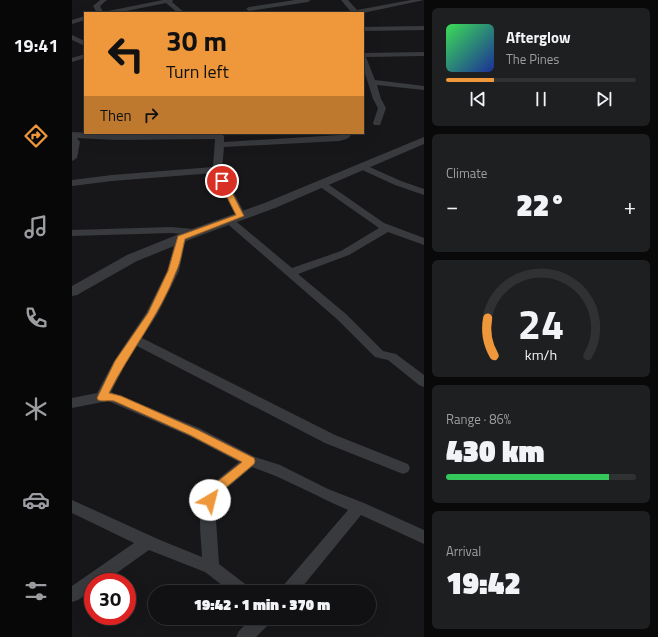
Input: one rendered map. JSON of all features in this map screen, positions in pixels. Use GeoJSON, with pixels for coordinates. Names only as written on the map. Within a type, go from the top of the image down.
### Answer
{"type":"FeatureCollection","features":[{"type":"Feature","properties":{"kind":"street"},"geometry":{"type":"LineString","coordinates":[[99,12],[96,6],[104,0]]}},
{"type":"Feature","properties":{"kind":"street"},"geometry":{"type":"LineString","coordinates":[[110,12],[177,0]]}},
{"type":"Feature","properties":{"kind":"street"},"geometry":{"type":"LineString","coordinates":[[249,9],[308,0]]}},
{"type":"Feature","properties":{"kind":"street"},"geometry":{"type":"LineString","coordinates":[[344,0],[354,12]]}},
{"type":"Feature","properties":{"kind":"street"},"geometry":{"type":"LineString","coordinates":[[360,12],[421,0]]}},
{"type":"Feature","properties":{"kind":"street"},"geometry":{"type":"LineString","coordinates":[[169,1],[181,12]]}},
{"type":"Feature","properties":{"kind":"street"},"geometry":{"type":"LineString","coordinates":[[72,22],[84,18]]}},
{"type":"Feature","properties":{"kind":"street"},"geometry":{"type":"LineString","coordinates":[[364,29],[424,28]]}},
{"type":"Feature","properties":{"kind":"street"},"geometry":{"type":"LineString","coordinates":[[72,37],[84,43]]}},
{"type":"Feature","properties":{"kind":"street"},"geometry":{"type":"LineString","coordinates":[[364,55],[424,54]]}},
{"type":"Feature","properties":{"kind":"street"},"geometry":{"type":"LineString","coordinates":[[72,60],[84,56]]}},
{"type":"Feature","properties":{"kind":"street"},"geometry":{"type":"LineString","coordinates":[[366,70],[373,82],[382,108],[377,123]]}},
{"type":"Feature","properties":{"kind":"street"},"geometry":{"type":"LineString","coordinates":[[373,82],[424,88]]}},
{"type":"Feature","properties":{"kind":"street"},"geometry":{"type":"LineString","coordinates":[[72,158],[75,142],[72,136],[108,135],[220,138],[340,138],[347,136],[347,134]]}},
{"type":"Feature","properties":{"kind":"street"},"geometry":{"type":"LineString","coordinates":[[220,138],[216,170],[241,216]]}},
{"type":"Feature","properties":{"kind":"street"},"geometry":{"type":"LineString","coordinates":[[72,292],[132,258],[194,232],[241,216],[322,184],[424,140]]}},
{"type":"Feature","properties":{"kind":"street"},"geometry":{"type":"LineString","coordinates":[[363,167],[398,183],[424,192]]}},
{"type":"Feature","properties":{"kind":"street"},"geometry":{"type":"LineString","coordinates":[[72,183],[112,178],[216,170]]}},
{"type":"Feature","properties":{"kind":"street"},"geometry":{"type":"LineString","coordinates":[[322,184],[387,228],[424,242]]}},
{"type":"Feature","properties":{"kind":"street"},"geometry":{"type":"LineString","coordinates":[[228,220],[342,317],[376,351],[380,354],[392,357],[424,382]]}},
{"type":"Feature","properties":{"kind":"street"},"geometry":{"type":"LineString","coordinates":[[289,273],[345,253],[387,228]]}},
{"type":"Feature","properties":{"kind":"street"},"geometry":{"type":"LineString","coordinates":[[72,233],[171,230],[194,232]]}},
{"type":"Feature","properties":{"kind":"street"},"geometry":{"type":"LineString","coordinates":[[102,398],[119,364],[152,313],[173,271],[181,238]]}},
{"type":"Feature","properties":{"kind":"street"},"geometry":{"type":"LineString","coordinates":[[135,340],[330,439],[403,468]]}},
{"type":"Feature","properties":{"kind":"street"},"geometry":{"type":"LineString","coordinates":[[72,403],[109,396],[117,399],[200,435],[250,461],[275,469],[323,493],[359,507],[424,537]]}},
{"type":"Feature","properties":{"kind":"street"},"geometry":{"type":"LineString","coordinates":[[211,567],[208,517],[212,492],[250,461]]}},
{"type":"Feature","properties":{"kind":"street"},"geometry":{"type":"LineString","coordinates":[[72,506],[148,542],[211,567],[234,585]]}},
{"type":"Feature","properties":{"kind":"street"},"geometry":{"type":"LineString","coordinates":[[294,585],[359,507]]}},
{"type":"Feature","properties":{"kind":"street"},"geometry":{"type":"LineString","coordinates":[[72,595],[148,542]]}},
{"type":"Feature","properties":{"kind":"street"},"geometry":{"type":"LineString","coordinates":[[245,637],[256,625]]}},
{"type":"Feature","properties":{"kind":"route"},"geometry":{"type":"LineString","coordinates":[[210,500],[212,492],[250,461],[194,432],[117,399],[109,396],[102,398],[119,364],[152,313],[173,271],[181,238],[241,216],[222,181]]}}]}
